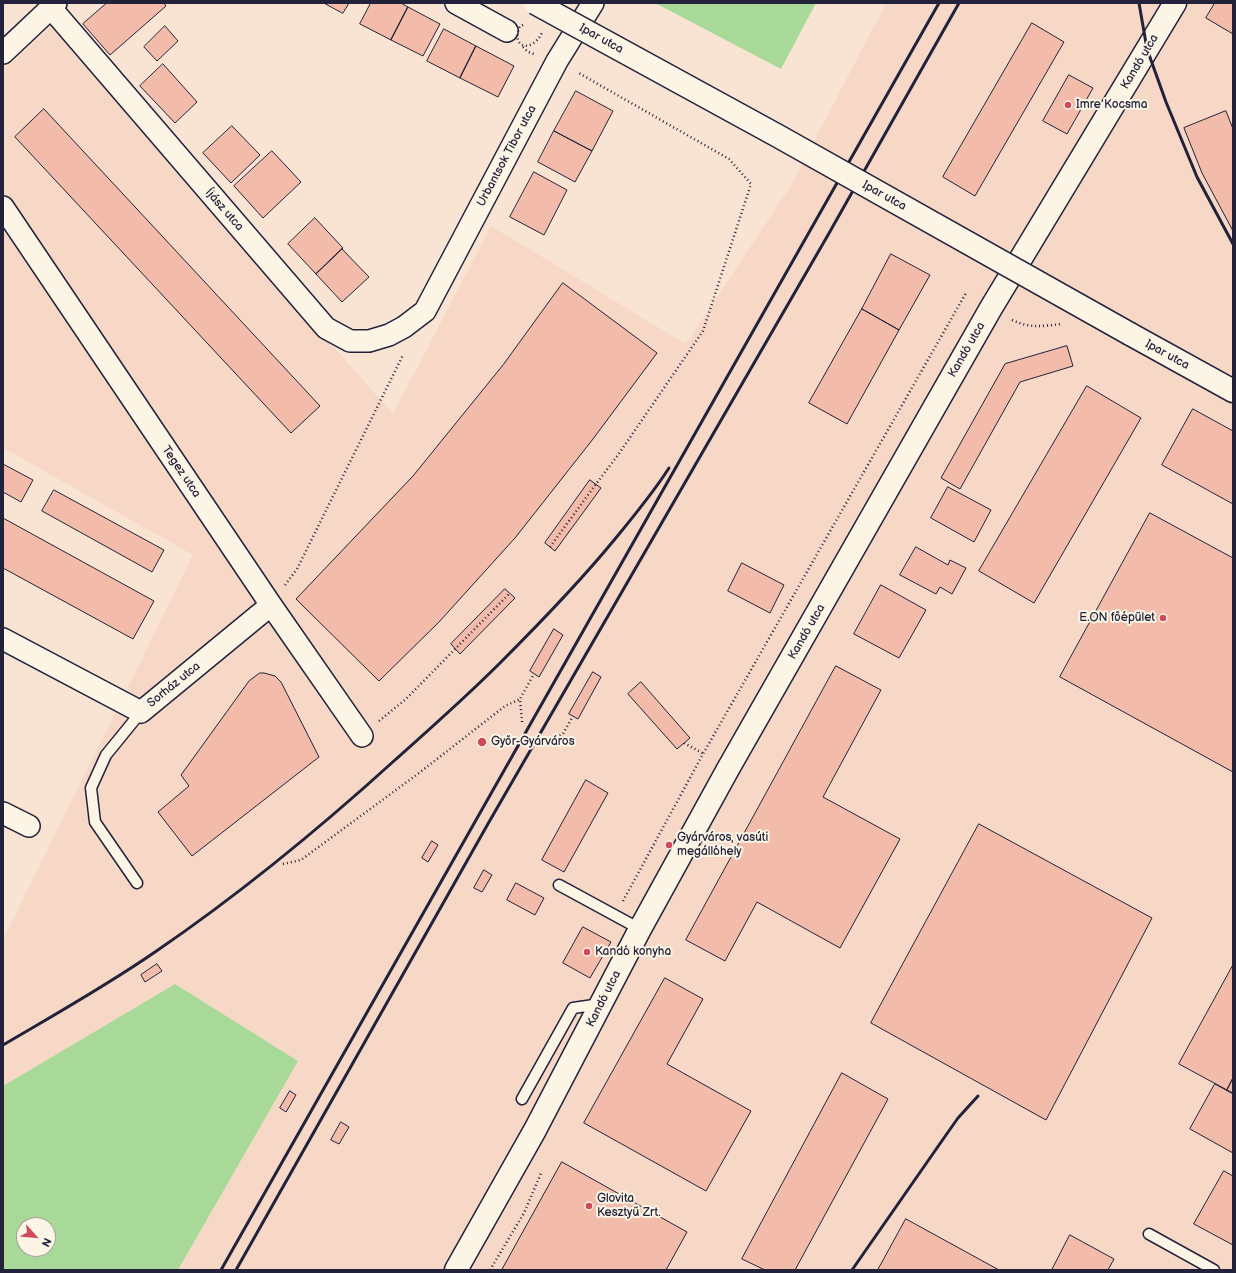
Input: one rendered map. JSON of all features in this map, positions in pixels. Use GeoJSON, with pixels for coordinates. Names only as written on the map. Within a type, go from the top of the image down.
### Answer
{"type":"FeatureCollection","features":[{"type":"Feature","properties":{"kind":"street"},"geometry":{"type":"LineString","coordinates":[[456,3],[516,28]]}},
{"type":"Feature","properties":{"kind":"street","name":"Ipar utca"},"geometry":{"type":"LineString","coordinates":[[535,3],[778,136],[1233,391]]}},
{"type":"Feature","properties":{"kind":"street","name":"Urbantsok Tibor utca"},"geometry":{"type":"LineString","coordinates":[[425,311],[557,61],[593,3]]}},
{"type":"Feature","properties":{"kind":"street","name":"Kandó utca"},"geometry":{"type":"LineString","coordinates":[[456,1270],[535,1130],[640,929],[732,762],[992,308],[1175,3]]}},
{"type":"Feature","properties":{"kind":"street"},"geometry":{"type":"LineString","coordinates":[[3,53],[53,5]]}},
{"type":"Feature","properties":{"kind":"street","name":"Íjász utca"},"geometry":{"type":"LineString","coordinates":[[53,5],[326,328],[350,341],[369,341],[389,336],[425,311]]}},
{"type":"Feature","properties":{"kind":"street","name":"Tegez utca"},"geometry":{"type":"LineString","coordinates":[[3,208],[271,605],[362,736]]}},
{"type":"Feature","properties":{"kind":"street","name":"Sorház utca"},"geometry":{"type":"LineString","coordinates":[[3,639],[141,712],[271,605]]}},
{"type":"Feature","properties":{"kind":"street"},"geometry":{"type":"LineString","coordinates":[[3,813],[29,826]]}},
{"type":"Feature","properties":{"kind":"lane"},"geometry":{"type":"LineString","coordinates":[[137,883],[95,822],[91,788],[106,755],[141,712]]}},
{"type":"Feature","properties":{"kind":"lane"},"geometry":{"type":"LineString","coordinates":[[559,885],[640,929]]}},
{"type":"Feature","properties":{"kind":"lane"},"geometry":{"type":"LineString","coordinates":[[522,1099],[573,1008],[601,1004]]}},
{"type":"Feature","properties":{"kind":"lane"},"geometry":{"type":"LineString","coordinates":[[1149,1234],[1214,1270]]}},
{"type":"Feature","properties":{"kind":"path"},"geometry":{"type":"LineString","coordinates":[[550,547],[618,455],[703,331],[750,184],[729,159],[557,61],[528,52],[516,28],[520,26],[519,29],[516,35],[517,40],[521,44],[526,46],[531,46],[537,42],[554,13]]}},
{"type":"Feature","properties":{"kind":"path"},"geometry":{"type":"LineString","coordinates":[[623,901],[703,754],[966,293]]}},
{"type":"Feature","properties":{"kind":"path"},"geometry":{"type":"LineString","coordinates":[[271,605],[297,569],[403,354]]}},
{"type":"Feature","properties":{"kind":"path"},"geometry":{"type":"LineString","coordinates":[[362,736],[406,699],[510,593]]}},
{"type":"Feature","properties":{"kind":"path"},"geometry":{"type":"LineString","coordinates":[[522,722],[520,699],[534,674]]}},
{"type":"Feature","properties":{"kind":"path"},"geometry":{"type":"LineString","coordinates":[[283,864],[301,860],[505,706],[520,699]]}},
{"type":"Feature","properties":{"kind":"path"},"geometry":{"type":"LineString","coordinates":[[542,745],[563,734],[573,716]]}},
{"type":"Feature","properties":{"kind":"shaded area"},"geometry":{"type":"Polygon","coordinates":[[[886,3],[1233,3],[1233,1270],[178,1270],[298,1061],[175,984],[3,1086],[3,940],[193,555],[3,448],[3,71],[51,26],[393,414],[491,226],[686,344],[790,187],[886,3]]]}},
{"type":"Feature","properties":{"kind":"green space"},"geometry":{"type":"Polygon","coordinates":[[[655,3],[816,3],[781,69],[655,3]]]}},
{"type":"Feature","properties":{"kind":"green space"},"geometry":{"type":"Polygon","coordinates":[[[175,984],[298,1061],[178,1270],[3,1270],[3,1086],[175,984]]]}},
{"type":"Feature","properties":{"kind":"building"},"geometry":{"type":"Polygon","coordinates":[[[107,3],[164,3],[166,6],[110,55],[83,24],[107,3]]]}},
{"type":"Feature","properties":{"kind":"building"},"geometry":{"type":"Polygon","coordinates":[[[324,3],[349,3],[343,13],[324,3]]]}},
{"type":"Feature","properties":{"kind":"building"},"geometry":{"type":"Polygon","coordinates":[[[371,3],[401,3],[408,7],[391,40],[360,24],[371,3]]]}},
{"type":"Feature","properties":{"kind":"building"},"geometry":{"type":"Polygon","coordinates":[[[1215,3],[1233,3],[1233,34],[1206,18],[1215,3]]]}},
{"type":"Feature","properties":{"kind":"building"},"geometry":{"type":"Polygon","coordinates":[[[408,7],[440,24],[423,56],[391,40],[408,7]]]}},
{"type":"Feature","properties":{"kind":"building"},"geometry":{"type":"Polygon","coordinates":[[[1032,23],[1064,42],[975,196],[943,177],[1032,23]]]}},
{"type":"Feature","properties":{"kind":"building"},"geometry":{"type":"Polygon","coordinates":[[[165,26],[178,41],[157,61],[144,47],[165,26]]]}},
{"type":"Feature","properties":{"kind":"building"},"geometry":{"type":"Polygon","coordinates":[[[444,29],[476,46],[460,78],[427,61],[444,29]]]}},
{"type":"Feature","properties":{"kind":"building"},"geometry":{"type":"Polygon","coordinates":[[[476,46],[514,66],[498,97],[460,78],[476,46]]]}},
{"type":"Feature","properties":{"kind":"building"},"geometry":{"type":"Polygon","coordinates":[[[163,64],[197,102],[175,123],[140,86],[163,64]]]}},
{"type":"Feature","properties":{"kind":"building","name":"Imre Kocsma"},"geometry":{"type":"Polygon","coordinates":[[[1069,75],[1093,88],[1067,134],[1043,121],[1069,75]]]}},
{"type":"Feature","properties":{"kind":"building"},"geometry":{"type":"Polygon","coordinates":[[[576,91],[613,111],[592,151],[554,131],[576,91]]]}},
{"type":"Feature","properties":{"kind":"building"},"geometry":{"type":"Polygon","coordinates":[[[44,109],[320,406],[291,433],[15,137],[44,109]]]}},
{"type":"Feature","properties":{"kind":"building"},"geometry":{"type":"Polygon","coordinates":[[[1226,111],[1233,129],[1233,231],[1202,173],[1184,128],[1226,111]]]}},
{"type":"Feature","properties":{"kind":"building"},"geometry":{"type":"Polygon","coordinates":[[[232,126],[260,155],[231,183],[203,153],[232,126]]]}},
{"type":"Feature","properties":{"kind":"building"},"geometry":{"type":"Polygon","coordinates":[[[554,131],[592,151],[575,182],[538,162],[554,131]]]}},
{"type":"Feature","properties":{"kind":"building"},"geometry":{"type":"Polygon","coordinates":[[[272,151],[301,182],[263,218],[234,186],[272,151]]]}},
{"type":"Feature","properties":{"kind":"building"},"geometry":{"type":"Polygon","coordinates":[[[534,172],[567,190],[544,235],[510,217],[534,172]]]}},
{"type":"Feature","properties":{"kind":"building"},"geometry":{"type":"Polygon","coordinates":[[[315,218],[343,248],[316,274],[288,244],[315,218]]]}},
{"type":"Feature","properties":{"kind":"building"},"geometry":{"type":"Polygon","coordinates":[[[342,249],[369,277],[342,302],[316,274],[342,249]]]}},
{"type":"Feature","properties":{"kind":"building"},"geometry":{"type":"Polygon","coordinates":[[[891,254],[930,275],[899,330],[862,309],[891,254]]]}},
{"type":"Feature","properties":{"kind":"building"},"geometry":{"type":"Polygon","coordinates":[[[563,283],[657,353],[593,439],[515,538],[439,622],[379,681],[296,599],[413,476],[503,365],[563,283]]]}},
{"type":"Feature","properties":{"kind":"building"},"geometry":{"type":"Polygon","coordinates":[[[862,309],[899,330],[847,424],[809,403],[862,309]]]}},
{"type":"Feature","properties":{"kind":"building"},"geometry":{"type":"Polygon","coordinates":[[[1067,346],[1073,366],[1020,382],[960,489],[941,478],[1005,364],[1067,346]]]}},
{"type":"Feature","properties":{"kind":"building"},"geometry":{"type":"Polygon","coordinates":[[[1087,386],[1141,418],[1034,603],[979,571],[1087,386]]]}},
{"type":"Feature","properties":{"kind":"building"},"geometry":{"type":"Polygon","coordinates":[[[1193,409],[1233,431],[1233,504],[1162,465],[1193,409]]]}},
{"type":"Feature","properties":{"kind":"building"},"geometry":{"type":"Polygon","coordinates":[[[3,464],[33,480],[21,502],[3,492],[3,464]]]}},
{"type":"Feature","properties":{"kind":"building"},"geometry":{"type":"Polygon","coordinates":[[[590,480],[601,488],[555,551],[545,543],[590,480]]]}},
{"type":"Feature","properties":{"kind":"building"},"geometry":{"type":"Polygon","coordinates":[[[948,487],[991,510],[974,542],[931,518],[948,487]]]}},
{"type":"Feature","properties":{"kind":"building"},"geometry":{"type":"Polygon","coordinates":[[[54,490],[164,550],[152,572],[42,511],[54,490]]]}},
{"type":"Feature","properties":{"kind":"building","name":"E.ON főépület"},"geometry":{"type":"Polygon","coordinates":[[[1150,513],[1233,558],[1233,772],[1060,677],[1150,513]]]}},
{"type":"Feature","properties":{"kind":"building"},"geometry":{"type":"Polygon","coordinates":[[[3,518],[154,601],[133,639],[3,568],[3,518]]]}},
{"type":"Feature","properties":{"kind":"building"},"geometry":{"type":"Polygon","coordinates":[[[916,547],[948,565],[950,560],[966,568],[952,594],[940,587],[936,594],[900,575],[916,547]]]}},
{"type":"Feature","properties":{"kind":"building"},"geometry":{"type":"Polygon","coordinates":[[[742,563],[784,585],[770,613],[728,591],[742,563]]]}},
{"type":"Feature","properties":{"kind":"building"},"geometry":{"type":"Polygon","coordinates":[[[881,585],[926,610],[899,658],[854,634],[881,585]]]}},
{"type":"Feature","properties":{"kind":"building"},"geometry":{"type":"Polygon","coordinates":[[[505,589],[515,598],[460,654],[451,644],[505,589]]]}},
{"type":"Feature","properties":{"kind":"building"},"geometry":{"type":"Polygon","coordinates":[[[554,629],[563,635],[539,677],[530,671],[554,629]]]}},
{"type":"Feature","properties":{"kind":"building"},"geometry":{"type":"Polygon","coordinates":[[[836,666],[881,690],[823,797],[900,839],[840,948],[757,902],[725,961],[686,940],[836,666]]]}},
{"type":"Feature","properties":{"kind":"building"},"geometry":{"type":"Polygon","coordinates":[[[593,672],[601,677],[578,719],[569,714],[593,672]]]}},
{"type":"Feature","properties":{"kind":"building"},"geometry":{"type":"Polygon","coordinates":[[[260,673],[275,676],[281,682],[319,757],[192,856],[158,812],[189,786],[181,775],[249,681],[260,673]]]}},
{"type":"Feature","properties":{"kind":"building"},"geometry":{"type":"Polygon","coordinates":[[[641,682],[690,738],[677,749],[628,694],[641,682]]]}},
{"type":"Feature","properties":{"kind":"building"},"geometry":{"type":"Polygon","coordinates":[[[586,780],[608,793],[564,872],[542,860],[586,780]]]}},
{"type":"Feature","properties":{"kind":"building"},"geometry":{"type":"Polygon","coordinates":[[[979,824],[1152,918],[1046,1120],[871,1023],[979,824]]]}},
{"type":"Feature","properties":{"kind":"building"},"geometry":{"type":"Polygon","coordinates":[[[432,841],[438,845],[428,862],[422,858],[432,841]]]}},
{"type":"Feature","properties":{"kind":"building"},"geometry":{"type":"Polygon","coordinates":[[[484,870],[492,875],[482,892],[474,888],[484,870]]]}},
{"type":"Feature","properties":{"kind":"building"},"geometry":{"type":"Polygon","coordinates":[[[516,883],[544,898],[535,915],[507,900],[516,883]]]}},
{"type":"Feature","properties":{"kind":"building","name":"Kandó konyha"},"geometry":{"type":"Polygon","coordinates":[[[583,927],[611,942],[590,978],[563,963],[583,927]]]}},
{"type":"Feature","properties":{"kind":"building"},"geometry":{"type":"Polygon","coordinates":[[[157,964],[162,971],[145,982],[141,975],[157,964]]]}},
{"type":"Feature","properties":{"kind":"building"},"geometry":{"type":"Polygon","coordinates":[[[1233,965],[1233,1078],[1227,1090],[1179,1064],[1233,965]]]}},
{"type":"Feature","properties":{"kind":"building"},"geometry":{"type":"Polygon","coordinates":[[[665,978],[703,999],[667,1064],[751,1111],[706,1191],[584,1123],[665,978]]]}},
{"type":"Feature","properties":{"kind":"building"},"geometry":{"type":"Polygon","coordinates":[[[842,1073],[888,1099],[795,1270],[765,1270],[742,1259],[842,1073]]]}},
{"type":"Feature","properties":{"kind":"building"},"geometry":{"type":"Polygon","coordinates":[[[1233,1078],[1233,1093],[1227,1090],[1233,1078]]]}},
{"type":"Feature","properties":{"kind":"building"},"geometry":{"type":"Polygon","coordinates":[[[1215,1084],[1233,1094],[1233,1153],[1190,1129],[1215,1084]]]}},
{"type":"Feature","properties":{"kind":"building"},"geometry":{"type":"Polygon","coordinates":[[[290,1091],[296,1095],[286,1112],[280,1108],[290,1091]]]}},
{"type":"Feature","properties":{"kind":"building"},"geometry":{"type":"Polygon","coordinates":[[[341,1122],[349,1127],[339,1144],[331,1140],[341,1122]]]}},
{"type":"Feature","properties":{"kind":"building","name":"Glovita Kesztyű Zrt."},"geometry":{"type":"Polygon","coordinates":[[[562,1162],[687,1232],[666,1270],[502,1270],[562,1162]]]}},
{"type":"Feature","properties":{"kind":"building"},"geometry":{"type":"Polygon","coordinates":[[[1224,1171],[1233,1176],[1233,1245],[1194,1224],[1224,1171]]]}},
{"type":"Feature","properties":{"kind":"building"},"geometry":{"type":"Polygon","coordinates":[[[906,1219],[999,1270],[878,1270],[906,1219]]]}},
{"type":"Feature","properties":{"kind":"building"},"geometry":{"type":"Polygon","coordinates":[[[1070,1235],[1114,1259],[1108,1270],[1052,1270],[1070,1235]]]}},
{"type":"Feature","properties":{"kind":"railway"},"geometry":{"type":"LineString","coordinates":[[221,1270],[939,3]]}},
{"type":"Feature","properties":{"kind":"railway"},"geometry":{"type":"LineString","coordinates":[[236,1270],[489,822],[828,235],[959,3]]}},
{"type":"Feature","properties":{"kind":"railway"},"geometry":{"type":"LineString","coordinates":[[1139,3],[1147,49],[1166,102],[1197,177],[1233,244]]}},
{"type":"Feature","properties":{"kind":"railway"},"geometry":{"type":"LineString","coordinates":[[3,1045],[118,977],[187,930],[248,884],[337,811],[461,700],[544,618],[615,539],[650,495],[669,468]]}},
{"type":"Feature","properties":{"kind":"railway"},"geometry":{"type":"LineString","coordinates":[[852,1270],[958,1118],[978,1096]]}},
{"type":"Feature","properties":{"kind":"place","name":"Imre Kocsma"},"geometry":{"type":"Point","coordinates":[1068,105]}},
{"type":"Feature","properties":{"kind":"place","name":"E.ON főépület"},"geometry":{"type":"Point","coordinates":[1163,618]}},
{"type":"Feature","properties":{"kind":"place","name":"Győr-Gyárváros"},"geometry":{"type":"Point","coordinates":[482,742]}},
{"type":"Feature","properties":{"kind":"place","name":"Gyárváros, vasúti megállóhely"},"geometry":{"type":"Point","coordinates":[669,845]}},
{"type":"Feature","properties":{"kind":"place","name":"Kandó konyha"},"geometry":{"type":"Point","coordinates":[587,952]}},
{"type":"Feature","properties":{"kind":"place","name":"Glovita Kesztyű Zrt."},"geometry":{"type":"Point","coordinates":[589,1206]}}]}
